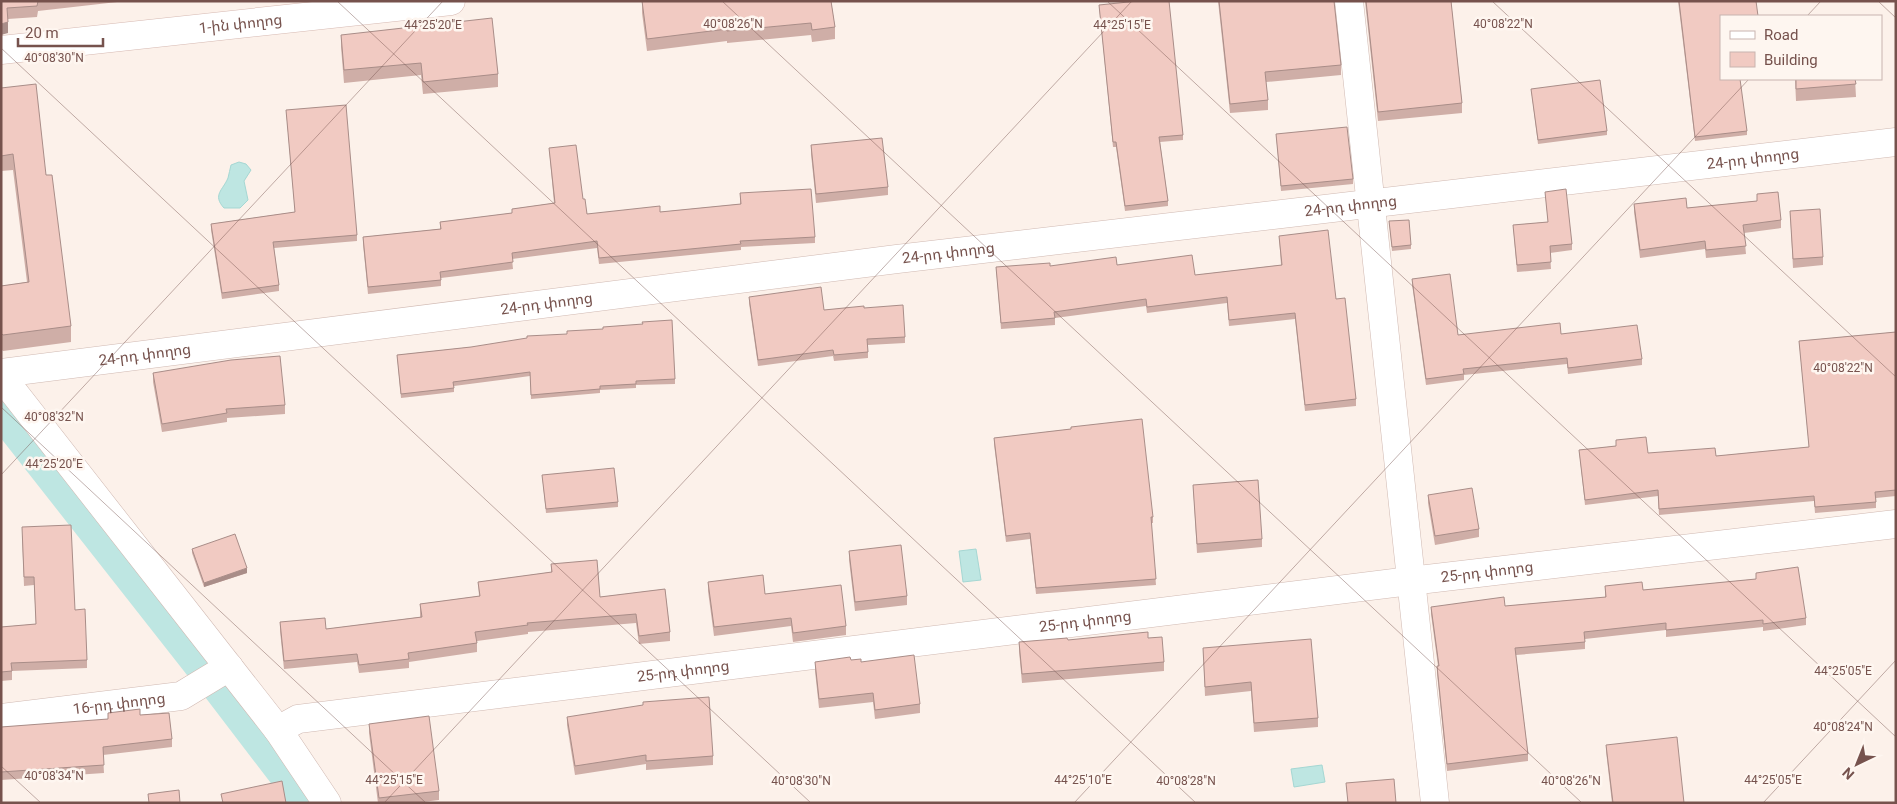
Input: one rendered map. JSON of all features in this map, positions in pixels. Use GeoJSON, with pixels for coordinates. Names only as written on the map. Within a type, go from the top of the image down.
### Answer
{"type":"FeatureCollection","features":[{"type":"Feature","properties":{"kind":"street","name":"1-ին փողոց"},"geometry":{"type":"LineString","coordinates":[[1,50],[363,6],[451,1]]}},
{"type":"Feature","properties":{"kind":"street"},"geometry":{"type":"LineString","coordinates":[[1348,1],[1435,803]]}},
{"type":"Feature","properties":{"kind":"street","name":"24-րդ փողոց"},"geometry":{"type":"LineString","coordinates":[[1,375],[897,259],[1896,142]]}},
{"type":"Feature","properties":{"kind":"street"},"geometry":{"type":"LineString","coordinates":[[1,375],[278,730],[327,803]]}},
{"type":"Feature","properties":{"kind":"street","name":"25-րդ փողոց"},"geometry":{"type":"LineString","coordinates":[[278,730],[298,719],[1410,581],[1896,524]]}},
{"type":"Feature","properties":{"kind":"street","name":"16-րդ փողոց"},"geometry":{"type":"LineString","coordinates":[[1,718],[181,696],[229,667]]}},
{"type":"Feature","properties":{"kind":"water"},"geometry":{"type":"Polygon","coordinates":[[[239,162],[246,164],[251,170],[244,181],[248,200],[240,208],[224,208],[219,200],[219,196],[228,178],[231,165],[239,162]]]}},
{"type":"Feature","properties":{"kind":"water"},"geometry":{"type":"Polygon","coordinates":[[[976,549],[981,580],[963,582],[959,551],[976,549]]]}},
{"type":"Feature","properties":{"kind":"water"},"geometry":{"type":"Polygon","coordinates":[[[1322,765],[1325,782],[1294,787],[1291,769],[1322,765]]]}},
{"type":"Feature","properties":{"kind":"building"},"geometry":{"type":"Polygon","coordinates":[[[1,1],[38,1],[37,6],[7,8],[8,22],[1,24],[1,1]]]}},
{"type":"Feature","properties":{"kind":"building"},"geometry":{"type":"Polygon","coordinates":[[[642,1],[831,1],[835,27],[812,30],[811,23],[727,31],[727,29],[647,39],[642,1]]]}},
{"type":"Feature","properties":{"kind":"building"},"geometry":{"type":"Polygon","coordinates":[[[1138,1],[1169,1],[1183,135],[1159,137],[1168,201],[1125,206],[1116,142],[1113,142],[1099,5],[1138,1]]]}},
{"type":"Feature","properties":{"kind":"building"},"geometry":{"type":"Polygon","coordinates":[[[1219,1],[1334,1],[1341,65],[1265,72],[1268,100],[1230,104],[1219,1]]]}},
{"type":"Feature","properties":{"kind":"building"},"geometry":{"type":"Polygon","coordinates":[[[1366,1],[1451,1],[1462,103],[1378,112],[1366,1]]]}},
{"type":"Feature","properties":{"kind":"building"},"geometry":{"type":"Polygon","coordinates":[[[1679,1],[1756,1],[1758,15],[1720,15],[1720,80],[1740,80],[1747,131],[1695,137],[1679,1]]]}},
{"type":"Feature","properties":{"kind":"building"},"geometry":{"type":"Polygon","coordinates":[[[492,18],[498,74],[423,82],[421,63],[344,70],[341,35],[492,18]]]}},
{"type":"Feature","properties":{"kind":"building"},"geometry":{"type":"Polygon","coordinates":[[[1600,80],[1607,131],[1538,140],[1531,89],[1600,80]]]}},
{"type":"Feature","properties":{"kind":"building"},"geometry":{"type":"Polygon","coordinates":[[[1796,80],[1855,80],[1856,84],[1796,89],[1796,80]]]}},
{"type":"Feature","properties":{"kind":"building"},"geometry":{"type":"Polygon","coordinates":[[[36,84],[46,175],[52,175],[71,326],[3,335],[1,333],[1,286],[29,282],[13,154],[1,156],[1,88],[36,84]]]}},
{"type":"Feature","properties":{"kind":"building"},"geometry":{"type":"Polygon","coordinates":[[[346,105],[357,235],[273,242],[279,285],[222,293],[211,224],[295,212],[286,110],[346,105]]]}},
{"type":"Feature","properties":{"kind":"building"},"geometry":{"type":"Polygon","coordinates":[[[1347,127],[1353,179],[1281,186],[1276,134],[1347,127]]]}},
{"type":"Feature","properties":{"kind":"building"},"geometry":{"type":"Polygon","coordinates":[[[882,138],[888,187],[816,194],[811,145],[882,138]]]}},
{"type":"Feature","properties":{"kind":"building"},"geometry":{"type":"Polygon","coordinates":[[[576,145],[583,199],[585,199],[587,214],[660,206],[660,212],[741,204],[740,193],[811,189],[815,237],[740,241],[741,244],[599,258],[597,241],[512,253],[513,262],[440,272],[441,280],[368,287],[363,237],[441,229],[440,222],[512,213],[512,209],[555,203],[549,148],[576,145]]]}},
{"type":"Feature","properties":{"kind":"building"},"geometry":{"type":"Polygon","coordinates":[[[1566,189],[1572,244],[1550,246],[1551,262],[1517,265],[1513,225],[1548,222],[1545,192],[1566,189]]]}},
{"type":"Feature","properties":{"kind":"building"},"geometry":{"type":"Polygon","coordinates":[[[1778,192],[1781,220],[1743,225],[1746,246],[1706,250],[1705,241],[1640,250],[1634,204],[1686,198],[1687,208],[1757,201],[1757,194],[1778,192]]]}},
{"type":"Feature","properties":{"kind":"building"},"geometry":{"type":"Polygon","coordinates":[[[1820,209],[1823,257],[1793,259],[1790,211],[1820,209]]]}},
{"type":"Feature","properties":{"kind":"building"},"geometry":{"type":"Polygon","coordinates":[[[1409,220],[1411,245],[1392,247],[1389,221],[1409,220]]]}},
{"type":"Feature","properties":{"kind":"building"},"geometry":{"type":"Polygon","coordinates":[[[1328,230],[1336,299],[1345,298],[1356,399],[1305,405],[1295,313],[1229,320],[1227,297],[1147,307],[1146,299],[1054,312],[1055,318],[1001,323],[996,267],[1050,263],[1050,266],[1116,257],[1117,265],[1192,255],[1195,275],[1282,265],[1279,236],[1328,230]]]}},
{"type":"Feature","properties":{"kind":"building"},"geometry":{"type":"Polygon","coordinates":[[[1450,274],[1458,335],[1560,323],[1561,334],[1637,325],[1642,359],[1568,368],[1567,358],[1463,369],[1464,374],[1426,379],[1412,279],[1450,274]]]}},
{"type":"Feature","properties":{"kind":"building"},"geometry":{"type":"Polygon","coordinates":[[[821,287],[824,310],[903,305],[905,337],[867,339],[868,352],[834,355],[833,350],[758,360],[749,297],[821,287]]]}},
{"type":"Feature","properties":{"kind":"building"},"geometry":{"type":"Polygon","coordinates":[[[672,320],[675,379],[636,381],[636,384],[600,386],[600,389],[531,395],[530,372],[453,382],[454,388],[401,394],[397,355],[471,347],[527,338],[527,336],[567,334],[567,331],[603,329],[603,327],[672,320]]]}},
{"type":"Feature","properties":{"kind":"building"},"geometry":{"type":"Polygon","coordinates":[[[1896,332],[1896,490],[1875,492],[1876,502],[1815,507],[1814,496],[1659,509],[1658,490],[1585,500],[1579,450],[1616,446],[1616,440],[1646,437],[1648,453],[1715,448],[1716,456],[1809,447],[1799,341],[1896,332]]]}},
{"type":"Feature","properties":{"kind":"building"},"geometry":{"type":"Polygon","coordinates":[[[280,356],[285,405],[226,409],[227,413],[162,424],[153,373],[231,360],[280,356]]]}},
{"type":"Feature","properties":{"kind":"building"},"geometry":{"type":"Polygon","coordinates":[[[1142,419],[1153,517],[1151,517],[1156,579],[1036,588],[1030,533],[1006,536],[994,438],[1142,419]]]}},
{"type":"Feature","properties":{"kind":"building"},"geometry":{"type":"Polygon","coordinates":[[[614,468],[618,502],[546,509],[542,475],[614,468]]]}},
{"type":"Feature","properties":{"kind":"building"},"geometry":{"type":"Polygon","coordinates":[[[1258,480],[1262,539],[1197,544],[1193,485],[1258,480]]]}},
{"type":"Feature","properties":{"kind":"building"},"geometry":{"type":"Polygon","coordinates":[[[1472,488],[1479,529],[1435,536],[1428,495],[1472,488]]]}},
{"type":"Feature","properties":{"kind":"building"},"geometry":{"type":"Polygon","coordinates":[[[71,525],[75,610],[85,609],[87,660],[11,663],[12,671],[1,672],[1,627],[36,624],[34,577],[24,577],[22,527],[71,525]]]}},
{"type":"Feature","properties":{"kind":"building"},"geometry":{"type":"Polygon","coordinates":[[[235,534],[247,568],[204,583],[192,549],[235,534]]]}},
{"type":"Feature","properties":{"kind":"building"},"geometry":{"type":"Polygon","coordinates":[[[901,545],[907,596],[855,602],[849,551],[901,545]]]}},
{"type":"Feature","properties":{"kind":"building"},"geometry":{"type":"Polygon","coordinates":[[[597,560],[600,597],[665,589],[670,632],[639,636],[636,614],[527,623],[528,625],[475,632],[477,643],[408,653],[409,659],[359,665],[357,654],[284,661],[280,622],[325,618],[326,629],[422,617],[420,604],[480,596],[478,582],[552,572],[551,564],[597,560]]]}},
{"type":"Feature","properties":{"kind":"building"},"geometry":{"type":"Polygon","coordinates":[[[1798,567],[1806,618],[1763,624],[1763,620],[1666,630],[1666,623],[1584,632],[1585,642],[1515,648],[1528,754],[1447,764],[1437,666],[1439,666],[1431,607],[1504,597],[1505,606],[1606,597],[1605,586],[1642,582],[1643,590],[1756,579],[1756,573],[1798,567]]]}},
{"type":"Feature","properties":{"kind":"building"},"geometry":{"type":"Polygon","coordinates":[[[763,575],[765,594],[841,585],[846,626],[793,633],[791,618],[714,627],[708,582],[763,575]]]}},
{"type":"Feature","properties":{"kind":"building"},"geometry":{"type":"Polygon","coordinates":[[[1148,632],[1148,638],[1162,637],[1164,662],[1022,674],[1019,642],[1067,638],[1068,640],[1148,632]]]}},
{"type":"Feature","properties":{"kind":"building"},"geometry":{"type":"Polygon","coordinates":[[[1311,639],[1318,718],[1254,723],[1251,682],[1205,687],[1203,648],[1311,639]]]}},
{"type":"Feature","properties":{"kind":"building"},"geometry":{"type":"Polygon","coordinates":[[[914,655],[920,704],[875,710],[873,693],[819,699],[815,662],[850,657],[851,660],[861,659],[861,662],[914,655]]]}},
{"type":"Feature","properties":{"kind":"building"},"geometry":{"type":"Polygon","coordinates":[[[709,697],[713,756],[646,761],[646,755],[575,766],[567,717],[643,705],[643,702],[709,697]]]}},
{"type":"Feature","properties":{"kind":"building"},"geometry":{"type":"Polygon","coordinates":[[[140,709],[140,715],[169,713],[172,739],[103,747],[104,765],[1,772],[1,727],[108,719],[108,713],[140,709]]]}},
{"type":"Feature","properties":{"kind":"building"},"geometry":{"type":"Polygon","coordinates":[[[429,716],[439,791],[379,798],[369,724],[429,716]]]}},
{"type":"Feature","properties":{"kind":"building"},"geometry":{"type":"Polygon","coordinates":[[[1677,737],[1684,803],[1613,803],[1606,745],[1677,737]]]}},
{"type":"Feature","properties":{"kind":"building"},"geometry":{"type":"Polygon","coordinates":[[[1394,779],[1396,803],[1348,803],[1346,783],[1394,779]]]}},
{"type":"Feature","properties":{"kind":"building"},"geometry":{"type":"Polygon","coordinates":[[[282,781],[286,803],[223,803],[221,794],[282,781]]]}},
{"type":"Feature","properties":{"kind":"building"},"geometry":{"type":"Polygon","coordinates":[[[179,790],[180,803],[149,803],[148,794],[179,790]]]}},
{"type":"Feature","properties":{"kind":"waterway"},"geometry":{"type":"LineString","coordinates":[[1,414],[199,666]]}},
{"type":"Feature","properties":{"kind":"waterway"},"geometry":{"type":"LineString","coordinates":[[217,688],[305,803]]}}]}
